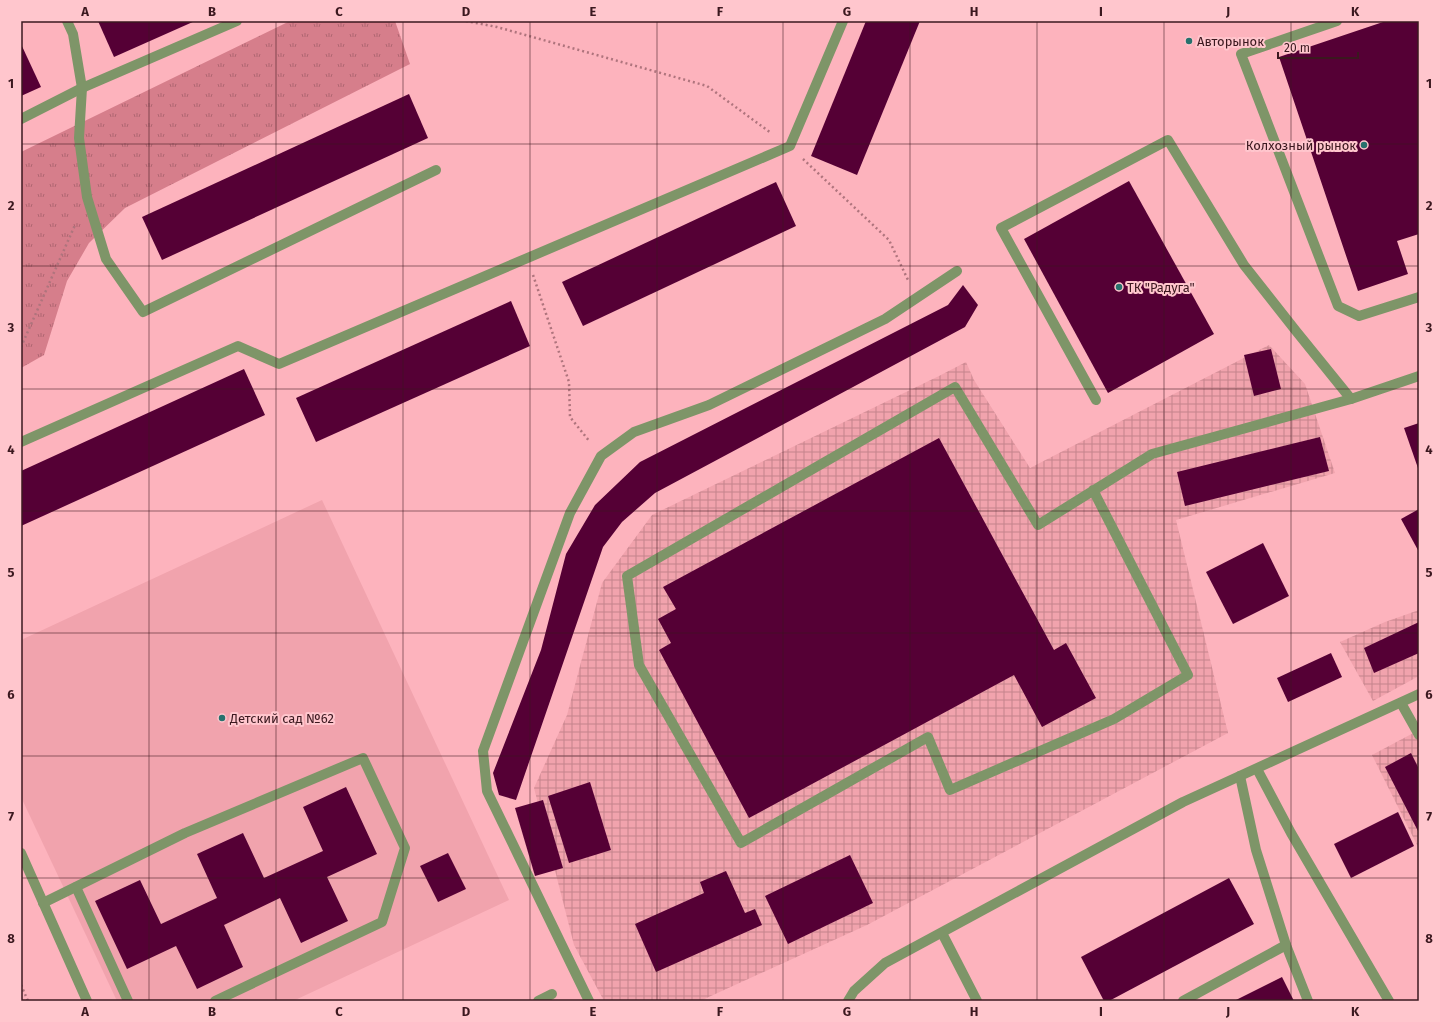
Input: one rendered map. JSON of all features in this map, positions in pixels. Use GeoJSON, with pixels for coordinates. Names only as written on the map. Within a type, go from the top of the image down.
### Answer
{"type":"FeatureCollection","features":[{"type":"Feature","properties":{"kind":"street"},"geometry":{"type":"LineString","coordinates":[[67,21],[73,34],[82,88],[79,138],[87,197],[106,260],[143,312],[436,170]]}},
{"type":"Feature","properties":{"kind":"street"},"geometry":{"type":"LineString","coordinates":[[21,119],[82,88],[237,21]]}},
{"type":"Feature","properties":{"kind":"street"},"geometry":{"type":"LineString","coordinates":[[21,442],[238,346],[279,364],[790,146],[844,21]]}},
{"type":"Feature","properties":{"kind":"street"},"geometry":{"type":"LineString","coordinates":[[1337,21],[1241,54],[1338,306],[1359,316],[1419,297]]}},
{"type":"Feature","properties":{"kind":"street"},"geometry":{"type":"LineString","coordinates":[[1096,400],[1001,228],[1168,140],[1244,265],[1296,332],[1351,398]]}},
{"type":"Feature","properties":{"kind":"street"},"geometry":{"type":"LineString","coordinates":[[589,1001],[487,791],[483,752],[570,513],[601,456],[634,432],[709,405],[885,319],[956,271]]}},
{"type":"Feature","properties":{"kind":"street"},"geometry":{"type":"LineString","coordinates":[[1094,490],[1188,674],[1114,719],[950,790],[928,737],[741,843],[639,665],[627,576],[955,387],[1038,525],[1094,490],[1152,454],[1351,398],[1419,376]]}},
{"type":"Feature","properties":{"kind":"street"},"geometry":{"type":"LineString","coordinates":[[848,1001],[854,991],[885,963],[1183,802],[1419,694]]}},
{"type":"Feature","properties":{"kind":"street"},"geometry":{"type":"LineString","coordinates":[[1401,703],[1419,735]]}},
{"type":"Feature","properties":{"kind":"street"},"geometry":{"type":"LineString","coordinates":[[43,903],[184,833],[363,758],[405,848],[382,922],[215,1001]]}},
{"type":"Feature","properties":{"kind":"street"},"geometry":{"type":"LineString","coordinates":[[1257,768],[1291,833],[1389,1001]]}},
{"type":"Feature","properties":{"kind":"street"},"geometry":{"type":"LineString","coordinates":[[1240,776],[1256,850],[1286,945],[1308,1001]]}},
{"type":"Feature","properties":{"kind":"street"},"geometry":{"type":"LineString","coordinates":[[21,853],[87,1001]]}},
{"type":"Feature","properties":{"kind":"street"},"geometry":{"type":"LineString","coordinates":[[76,887],[128,1001]]}},
{"type":"Feature","properties":{"kind":"street"},"geometry":{"type":"LineString","coordinates":[[942,933],[977,1001]]}},
{"type":"Feature","properties":{"kind":"street"},"geometry":{"type":"LineString","coordinates":[[1184,1001],[1286,945]]}},
{"type":"Feature","properties":{"kind":"street"},"geometry":{"type":"LineString","coordinates":[[538,1001],[552,994]]}},
{"type":"Feature","properties":{"kind":"path"},"geometry":{"type":"LineString","coordinates":[[466,21],[497,27],[707,86],[790,146],[889,240],[917,298]]}},
{"type":"Feature","properties":{"kind":"path"},"geometry":{"type":"LineString","coordinates":[[21,347],[87,197]]}},
{"type":"Feature","properties":{"kind":"path"},"geometry":{"type":"LineString","coordinates":[[528,259],[569,382],[570,417],[601,456]]}},
{"type":"Feature","properties":{"kind":"path"},"geometry":{"type":"LineString","coordinates":[[21,985],[28,1001]]}},
{"type":"Feature","properties":{"kind":"shaded area"},"geometry":{"type":"Polygon","coordinates":[[[1269,345],[1305,384],[1335,473],[1176,520],[1228,733],[867,925],[700,1001],[604,1001],[574,945],[534,788],[567,715],[602,583],[652,515],[966,362],[974,380],[1030,468],[1269,345]]]}},
{"type":"Feature","properties":{"kind":"shaded area","name":"Детский сад №62"},"geometry":{"type":"Polygon","coordinates":[[[322,500],[509,900],[293,1001],[117,1001],[21,797],[21,640],[322,500]]]}},
{"type":"Feature","properties":{"kind":"shaded area"},"geometry":{"type":"Polygon","coordinates":[[[1419,610],[1419,676],[1373,701],[1340,642],[1385,622],[1419,610]]]}},
{"type":"Feature","properties":{"kind":"shaded area"},"geometry":{"type":"Polygon","coordinates":[[[1419,730],[1419,849],[1372,755],[1419,730]]]}},
{"type":"Feature","properties":{"kind":"green space"},"geometry":{"type":"Polygon","coordinates":[[[290,21],[395,21],[410,64],[125,208],[89,243],[67,281],[44,355],[21,368],[21,152],[290,21]]]}},
{"type":"Feature","properties":{"kind":"building"},"geometry":{"type":"Polygon","coordinates":[[[98,21],[195,21],[114,57],[98,21]]]}},
{"type":"Feature","properties":{"kind":"building"},"geometry":{"type":"Polygon","coordinates":[[[866,21],[920,21],[857,175],[811,156],[866,21]]]}},
{"type":"Feature","properties":{"kind":"building","name":"Колхозный рынок"},"geometry":{"type":"Polygon","coordinates":[[[1386,21],[1419,21],[1419,234],[1397,241],[1408,274],[1358,291],[1279,57],[1386,21]]]}},
{"type":"Feature","properties":{"kind":"building"},"geometry":{"type":"Polygon","coordinates":[[[21,44],[41,87],[21,96],[21,44]]]}},
{"type":"Feature","properties":{"kind":"building"},"geometry":{"type":"Polygon","coordinates":[[[409,94],[428,138],[162,260],[142,217],[409,94]]]}},
{"type":"Feature","properties":{"kind":"building","name":"ТК \"Радуга\""},"geometry":{"type":"Polygon","coordinates":[[[1129,181],[1214,334],[1108,393],[1024,239],[1129,181]]]}},
{"type":"Feature","properties":{"kind":"building"},"geometry":{"type":"Polygon","coordinates":[[[776,182],[796,226],[583,326],[562,282],[776,182]]]}},
{"type":"Feature","properties":{"kind":"building"},"geometry":{"type":"Polygon","coordinates":[[[963,285],[978,305],[965,327],[655,493],[622,522],[603,547],[516,800],[499,795],[493,773],[541,650],[566,554],[595,505],[640,462],[948,305],[963,285]]]}},
{"type":"Feature","properties":{"kind":"building"},"geometry":{"type":"Polygon","coordinates":[[[511,301],[530,346],[316,442],[296,398],[511,301]]]}},
{"type":"Feature","properties":{"kind":"building"},"geometry":{"type":"Polygon","coordinates":[[[1271,349],[1281,389],[1254,396],[1244,355],[1271,349]]]}},
{"type":"Feature","properties":{"kind":"building"},"geometry":{"type":"Polygon","coordinates":[[[244,369],[265,415],[21,526],[21,471],[244,369]]]}},
{"type":"Feature","properties":{"kind":"building"},"geometry":{"type":"Polygon","coordinates":[[[1419,423],[1419,471],[1404,428],[1419,423]]]}},
{"type":"Feature","properties":{"kind":"building"},"geometry":{"type":"Polygon","coordinates":[[[1320,437],[1329,471],[1185,506],[1177,472],[1320,437]]]}},
{"type":"Feature","properties":{"kind":"building"},"geometry":{"type":"Polygon","coordinates":[[[939,438],[1054,650],[1066,643],[1096,698],[1042,727],[1014,675],[749,818],[659,650],[671,643],[658,619],[676,609],[663,587],[939,438]]]}},
{"type":"Feature","properties":{"kind":"building"},"geometry":{"type":"Polygon","coordinates":[[[1419,509],[1419,552],[1401,519],[1419,509]]]}},
{"type":"Feature","properties":{"kind":"building"},"geometry":{"type":"Polygon","coordinates":[[[1263,543],[1289,596],[1233,624],[1206,572],[1263,543]]]}},
{"type":"Feature","properties":{"kind":"building"},"geometry":{"type":"Polygon","coordinates":[[[1419,622],[1419,653],[1374,673],[1364,648],[1419,622]]]}},
{"type":"Feature","properties":{"kind":"building"},"geometry":{"type":"Polygon","coordinates":[[[1331,653],[1342,677],[1288,702],[1277,678],[1331,653]]]}},
{"type":"Feature","properties":{"kind":"building"},"geometry":{"type":"Polygon","coordinates":[[[1411,753],[1419,769],[1419,833],[1385,767],[1411,753]]]}},
{"type":"Feature","properties":{"kind":"building"},"geometry":{"type":"Polygon","coordinates":[[[590,782],[611,850],[569,863],[548,796],[590,782]]]}},
{"type":"Feature","properties":{"kind":"building"},"geometry":{"type":"Polygon","coordinates":[[[346,787],[377,854],[327,877],[348,921],[301,943],[280,898],[224,925],[243,967],[197,989],[176,946],[127,969],[95,901],[140,880],[161,924],[217,898],[197,854],[243,833],[264,878],[323,851],[303,807],[346,787]]]}},
{"type":"Feature","properties":{"kind":"building"},"geometry":{"type":"Polygon","coordinates":[[[543,800],[563,868],[535,876],[515,808],[543,800]]]}},
{"type":"Feature","properties":{"kind":"building"},"geometry":{"type":"Polygon","coordinates":[[[1398,812],[1414,846],[1351,878],[1334,844],[1398,812]]]}},
{"type":"Feature","properties":{"kind":"building"},"geometry":{"type":"Polygon","coordinates":[[[448,853],[466,889],[438,902],[420,866],[448,853]]]}},
{"type":"Feature","properties":{"kind":"building"},"geometry":{"type":"Polygon","coordinates":[[[850,855],[873,903],[788,944],[765,896],[850,855]]]}},
{"type":"Feature","properties":{"kind":"building"},"geometry":{"type":"Polygon","coordinates":[[[726,871],[745,913],[755,909],[762,925],[656,972],[635,924],[704,893],[700,882],[726,871]]]}},
{"type":"Feature","properties":{"kind":"building"},"geometry":{"type":"Polygon","coordinates":[[[1229,878],[1254,924],[1109,1001],[1104,1001],[1081,957],[1229,878]]]}},
{"type":"Feature","properties":{"kind":"building"},"geometry":{"type":"Polygon","coordinates":[[[1282,977],[1294,1001],[1234,1001],[1282,977]]]}},
{"type":"Feature","properties":{"kind":"place","name":"Авторынок"},"geometry":{"type":"Point","coordinates":[1189,41]}},
{"type":"Feature","properties":{"kind":"place","name":"Колхозный рынок"},"geometry":{"type":"Point","coordinates":[1364,145]}},
{"type":"Feature","properties":{"kind":"place","name":"ТК \"Радуга\""},"geometry":{"type":"Point","coordinates":[1119,287]}},
{"type":"Feature","properties":{"kind":"place","name":"Детский сад №62"},"geometry":{"type":"Point","coordinates":[222,718]}}]}
